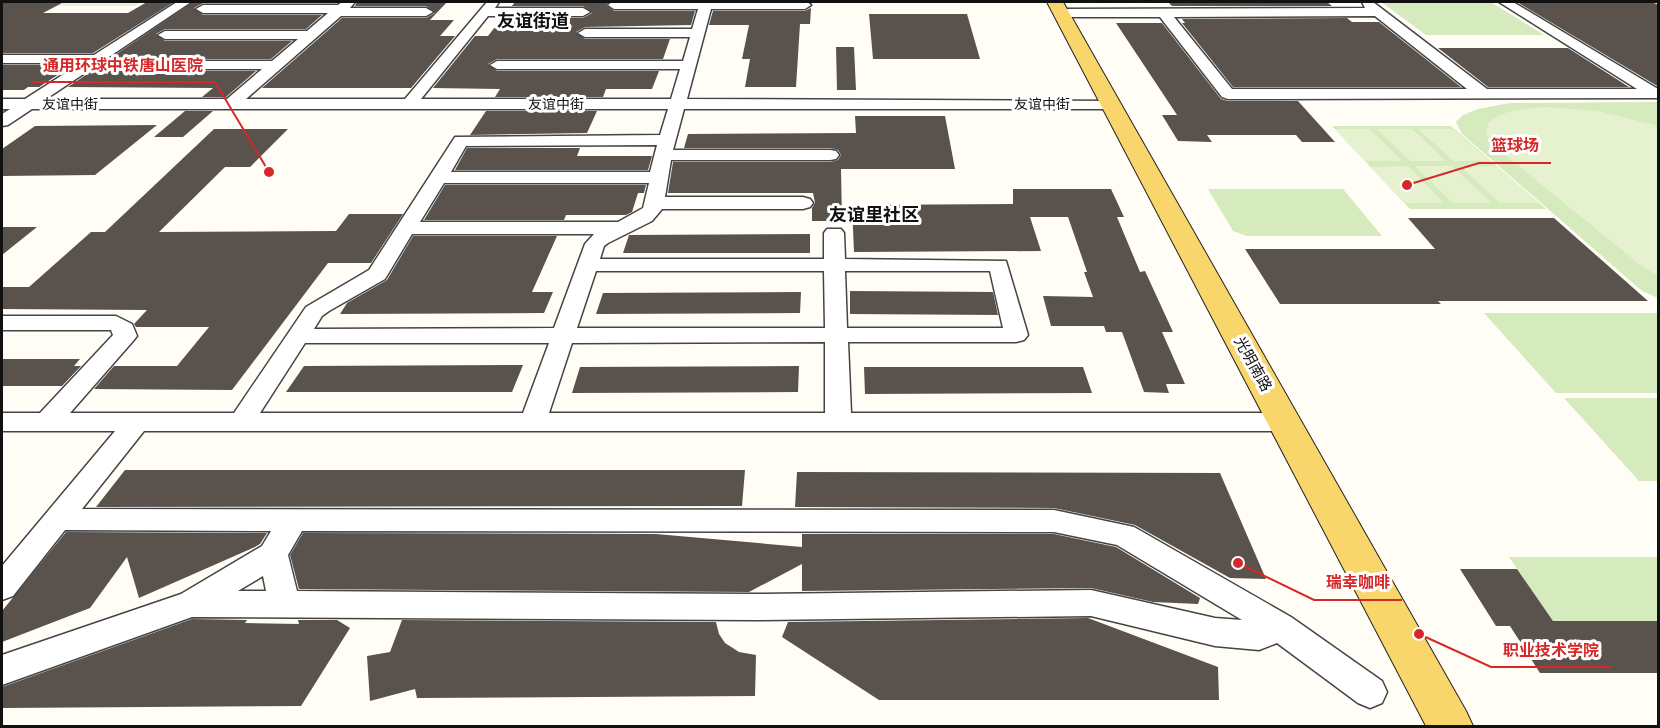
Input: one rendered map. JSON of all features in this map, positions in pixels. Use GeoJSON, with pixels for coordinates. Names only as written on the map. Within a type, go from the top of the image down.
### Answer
{"type":"FeatureCollection","features":[{"type":"Feature","properties":{"kind":"main road","name":"光明南路"},"geometry":{"type":"LineString","coordinates":[[1058,7],[1450,726]]}},
{"type":"Feature","properties":{"kind":"street"},"geometry":{"type":"LineString","coordinates":[[2,121],[185,2]]}},
{"type":"Feature","properties":{"kind":"street"},"geometry":{"type":"LineString","coordinates":[[1365,2],[1483,94]]}},
{"type":"Feature","properties":{"kind":"street"},"geometry":{"type":"LineString","coordinates":[[1163,12],[1228,94],[1655,94],[1505,2]]}},
{"type":"Feature","properties":{"kind":"street"},"geometry":{"type":"LineString","coordinates":[[614,5],[805,5]]}},
{"type":"Feature","properties":{"kind":"street"},"geometry":{"type":"LineString","coordinates":[[533,422],[595,244],[601,237],[617,228],[642,219],[650,212],[654,203],[657,178],[706,5]]}},
{"type":"Feature","properties":{"kind":"street"},"geometry":{"type":"LineString","coordinates":[[231,104],[342,7]]}},
{"type":"Feature","properties":{"kind":"street"},"geometry":{"type":"LineString","coordinates":[[203,9],[342,7],[426,12]]}},
{"type":"Feature","properties":{"kind":"street"},"geometry":{"type":"LineString","coordinates":[[409,104],[489,7],[583,12]]}},
{"type":"Feature","properties":{"kind":"street"},"geometry":{"type":"LineString","coordinates":[[1058,7],[1163,12],[1378,12]]}},
{"type":"Feature","properties":{"kind":"street"},"geometry":{"type":"LineString","coordinates":[[585,33],[698,33]]}},
{"type":"Feature","properties":{"kind":"street"},"geometry":{"type":"LineString","coordinates":[[165,35],[310,35]]}},
{"type":"Feature","properties":{"kind":"street"},"geometry":{"type":"LineString","coordinates":[[2,59],[97,59]]}},
{"type":"Feature","properties":{"kind":"street"},"geometry":{"type":"LineString","coordinates":[[121,65],[276,65]]}},
{"type":"Feature","properties":{"kind":"street"},"geometry":{"type":"LineString","coordinates":[[497,65],[689,65]]}},
{"type":"Feature","properties":{"kind":"street","name":"友谊中街"},"geometry":{"type":"LineString","coordinates":[[2,104],[1111,104]]}},
{"type":"Feature","properties":{"kind":"street"},"geometry":{"type":"LineString","coordinates":[[242,421],[314,312],[326,302],[366,283],[377,274],[461,141],[830,155]]}},
{"type":"Feature","properties":{"kind":"street"},"geometry":{"type":"LineString","coordinates":[[437,177],[657,178]]}},
{"type":"Feature","properties":{"kind":"street"},"geometry":{"type":"LineString","coordinates":[[654,203],[802,203]]}},
{"type":"Feature","properties":{"kind":"street"},"geometry":{"type":"LineString","coordinates":[[405,228],[617,228]]}},
{"type":"Feature","properties":{"kind":"street"},"geometry":{"type":"LineString","coordinates":[[834,232],[838,422]]}},
{"type":"Feature","properties":{"kind":"street"},"geometry":{"type":"LineString","coordinates":[[300,336],[1016,335],[999,265],[588,265]]}},
{"type":"Feature","properties":{"kind":"street"},"geometry":{"type":"LineString","coordinates":[[2,323],[116,323],[124,329],[125,336],[47,422]]}},
{"type":"Feature","properties":{"kind":"street"},"geometry":{"type":"LineString","coordinates":[[2,422],[1284,422]]}},
{"type":"Feature","properties":{"kind":"street"},"geometry":{"type":"LineString","coordinates":[[2,586],[137,422]]}},
{"type":"Feature","properties":{"kind":"street"},"geometry":{"type":"LineString","coordinates":[[58,518],[78,520],[1054,521],[1124,536],[1280,627],[1370,692]]}},
{"type":"Feature","properties":{"kind":"street"},"geometry":{"type":"LineString","coordinates":[[2,670],[192,604],[273,554],[294,519]]}},
{"type":"Feature","properties":{"kind":"street"},"geometry":{"type":"LineString","coordinates":[[273,554],[284,603]]}},
{"type":"Feature","properties":{"kind":"street"},"geometry":{"type":"LineString","coordinates":[[192,604],[755,607],[1091,603],[1215,632],[1259,636],[1280,627]]}},
{"type":"Feature","properties":{"kind":"green space"},"geometry":{"type":"Polygon","coordinates":[[[66,2],[142,2],[134,6],[57,6],[66,2]]]}},
{"type":"Feature","properties":{"kind":"green space"},"geometry":{"type":"Polygon","coordinates":[[[1381,2],[1491,2],[1544,35],[1426,35],[1381,2]]]}},
{"type":"Feature","properties":{"kind":"green space"},"geometry":{"type":"Polygon","coordinates":[[[1658,102],[1658,298],[1642,291],[1462,134],[1456,122],[1463,115],[1478,109],[1510,103],[1658,102]]]}},
{"type":"Feature","properties":{"kind":"green space"},"geometry":{"type":"Polygon","coordinates":[[[1546,107],[1598,111],[1658,126],[1658,276],[1639,264],[1498,149],[1486,136],[1488,123],[1494,118],[1515,110],[1546,107]]]}},
{"type":"Feature","properties":{"kind":"green space"},"geometry":{"type":"Polygon","coordinates":[[[1332,126],[1451,126],[1546,209],[1410,209],[1332,126]]]}},
{"type":"Feature","properties":{"kind":"green space"},"geometry":{"type":"Polygon","coordinates":[[[1335,129],[1370,129],[1402,161],[1365,161],[1335,129]]]}},
{"type":"Feature","properties":{"kind":"green space"},"geometry":{"type":"Polygon","coordinates":[[[1377,129],[1412,129],[1446,161],[1410,161],[1377,129]]]}},
{"type":"Feature","properties":{"kind":"green space"},"geometry":{"type":"Polygon","coordinates":[[[1418,129],[1453,129],[1490,161],[1454,161],[1418,129]]]}},
{"type":"Feature","properties":{"kind":"green space"},"geometry":{"type":"Polygon","coordinates":[[[1408,166],[1444,203],[1405,203],[1370,167],[1408,166]]]}},
{"type":"Feature","properties":{"kind":"green space"},"geometry":{"type":"Polygon","coordinates":[[[1415,166],[1452,166],[1492,203],[1453,203],[1415,166]]]}},
{"type":"Feature","properties":{"kind":"green space"},"geometry":{"type":"Polygon","coordinates":[[[1460,166],[1497,166],[1539,203],[1500,203],[1460,166]]]}},
{"type":"Feature","properties":{"kind":"green space"},"geometry":{"type":"Polygon","coordinates":[[[1208,189],[1343,189],[1382,236],[1247,236],[1233,231],[1208,189]]]}},
{"type":"Feature","properties":{"kind":"green space"},"geometry":{"type":"Polygon","coordinates":[[[1484,313],[1658,313],[1658,393],[1556,393],[1484,313]]]}},
{"type":"Feature","properties":{"kind":"green space"},"geometry":{"type":"Polygon","coordinates":[[[1564,398],[1658,398],[1658,481],[1639,481],[1564,398]]]}},
{"type":"Feature","properties":{"kind":"green space"},"geometry":{"type":"Polygon","coordinates":[[[1509,557],[1658,557],[1658,621],[1553,621],[1509,557]]]}},
{"type":"Feature","properties":{"kind":"building"},"geometry":{"type":"Polygon","coordinates":[[[2,2],[64,2],[43,13],[128,13],[147,2],[174,2],[93,53],[2,53],[2,2]]]}},
{"type":"Feature","properties":{"kind":"building"},"geometry":{"type":"Polygon","coordinates":[[[193,2],[339,2],[203,3],[194,8],[203,15],[322,15],[306,29],[165,29],[156,34],[165,41],[292,41],[271,59],[121,59],[112,64],[121,71],[256,71],[226,97],[202,97],[213,88],[68,87],[193,2]]]}},
{"type":"Feature","properties":{"kind":"building"},"geometry":{"type":"Polygon","coordinates":[[[357,2],[447,2],[430,20],[454,20],[440,36],[455,36],[411,88],[262,88],[342,18],[426,18],[435,13],[426,6],[355,6],[357,2]]]}},
{"type":"Feature","properties":{"kind":"building"},"geometry":{"type":"Polygon","coordinates":[[[515,2],[609,2],[606,5],[614,11],[695,11],[691,25],[585,27],[576,32],[585,39],[670,39],[663,59],[497,59],[488,64],[497,71],[659,71],[652,89],[606,89],[603,97],[495,97],[500,89],[433,88],[475,36],[488,36],[502,18],[583,18],[592,13],[583,6],[512,6],[515,2]]]}},
{"type":"Feature","properties":{"kind":"building"},"geometry":{"type":"Polygon","coordinates":[[[1168,2],[1327,2],[1332,6],[1172,6],[1168,2]]]}},
{"type":"Feature","properties":{"kind":"building"},"geometry":{"type":"Polygon","coordinates":[[[1517,2],[1651,2],[1659,5],[1659,87],[1517,2]]]}},
{"type":"Feature","properties":{"kind":"building"},"geometry":{"type":"Polygon","coordinates":[[[811,8],[810,24],[800,24],[796,87],[745,87],[750,59],[742,59],[749,25],[709,25],[713,11],[805,11],[811,8]]]}},
{"type":"Feature","properties":{"kind":"building"},"geometry":{"type":"Polygon","coordinates":[[[869,14],[967,14],[980,59],[873,59],[869,14]]]}},
{"type":"Feature","properties":{"kind":"building"},"geometry":{"type":"Polygon","coordinates":[[[1347,18],[1352,22],[1379,22],[1461,87],[1233,87],[1182,23],[1185,23],[1182,19],[1347,18]]]}},
{"type":"Feature","properties":{"kind":"building"},"geometry":{"type":"Polygon","coordinates":[[[1116,23],[1162,23],[1221,99],[1228,101],[1298,101],[1335,142],[1302,142],[1296,135],[1207,135],[1212,142],[1178,141],[1162,115],[1177,115],[1116,23]]]}},
{"type":"Feature","properties":{"kind":"building"},"geometry":{"type":"Polygon","coordinates":[[[836,47],[854,47],[856,90],[837,90],[836,47]]]}},
{"type":"Feature","properties":{"kind":"building"},"geometry":{"type":"Polygon","coordinates":[[[1438,48],[1568,48],[1629,87],[1488,87],[1438,48]]]}},
{"type":"Feature","properties":{"kind":"building"},"geometry":{"type":"Polygon","coordinates":[[[2,65],[73,65],[39,87],[2,90],[2,65]]]}},
{"type":"Feature","properties":{"kind":"building"},"geometry":{"type":"Polygon","coordinates":[[[185,111],[213,111],[183,137],[154,137],[185,111]]]}},
{"type":"Feature","properties":{"kind":"building"},"geometry":{"type":"Polygon","coordinates":[[[486,111],[597,111],[587,133],[470,135],[486,111]]]}},
{"type":"Feature","properties":{"kind":"building"},"geometry":{"type":"Polygon","coordinates":[[[855,116],[945,116],[955,169],[841,169],[842,221],[812,221],[812,208],[815,203],[813,193],[668,193],[673,162],[830,162],[838,160],[841,155],[838,150],[830,148],[684,148],[688,134],[856,133],[855,116]]]}},
{"type":"Feature","properties":{"kind":"building"},"geometry":{"type":"Polygon","coordinates":[[[157,125],[95,175],[2,176],[2,149],[35,126],[157,125]]]}},
{"type":"Feature","properties":{"kind":"building"},"geometry":{"type":"Polygon","coordinates":[[[214,129],[288,129],[250,167],[225,167],[159,232],[336,231],[349,214],[403,214],[371,263],[328,263],[232,390],[94,389],[114,366],[177,366],[209,327],[136,327],[134,324],[147,310],[2,309],[2,287],[29,287],[91,232],[105,232],[214,129]]]}},
{"type":"Feature","properties":{"kind":"building"},"geometry":{"type":"Polygon","coordinates":[[[467,148],[580,148],[577,156],[652,156],[648,170],[455,170],[467,148]]]}},
{"type":"Feature","properties":{"kind":"building"},"geometry":{"type":"Polygon","coordinates":[[[445,185],[646,185],[644,193],[638,193],[632,212],[626,215],[566,215],[564,220],[424,220],[445,185]]]}},
{"type":"Feature","properties":{"kind":"building"},"geometry":{"type":"Polygon","coordinates":[[[1013,189],[1111,189],[1124,217],[1117,217],[1140,272],[1145,271],[1173,332],[1162,332],[1185,384],[1166,384],[1169,393],[1144,392],[1122,332],[1106,332],[1104,326],[1051,326],[1043,296],[1093,297],[1068,217],[1030,217],[1041,251],[854,252],[852,205],[1013,204],[1013,189]]]}},
{"type":"Feature","properties":{"kind":"building"},"geometry":{"type":"Polygon","coordinates":[[[1408,218],[1554,218],[1648,301],[1280,304],[1245,249],[1435,249],[1408,218]]]}},
{"type":"Feature","properties":{"kind":"building"},"geometry":{"type":"Polygon","coordinates":[[[2,227],[37,227],[2,255],[2,227]]]}},
{"type":"Feature","properties":{"kind":"building"},"geometry":{"type":"Polygon","coordinates":[[[810,234],[810,253],[623,253],[629,235],[810,234]]]}},
{"type":"Feature","properties":{"kind":"building"},"geometry":{"type":"Polygon","coordinates":[[[413,236],[557,236],[532,292],[553,292],[544,313],[340,314],[347,303],[387,280],[413,236]]]}},
{"type":"Feature","properties":{"kind":"building"},"geometry":{"type":"Polygon","coordinates":[[[850,291],[993,292],[998,315],[850,314],[850,291]]]}},
{"type":"Feature","properties":{"kind":"building"},"geometry":{"type":"Polygon","coordinates":[[[801,292],[800,313],[596,314],[603,293],[801,292]]]}},
{"type":"Feature","properties":{"kind":"building"},"geometry":{"type":"Polygon","coordinates":[[[2,359],[80,359],[74,366],[81,366],[62,386],[2,386],[2,359]]]}},
{"type":"Feature","properties":{"kind":"building"},"geometry":{"type":"Polygon","coordinates":[[[523,365],[512,392],[286,392],[304,366],[523,365]]]}},
{"type":"Feature","properties":{"kind":"building"},"geometry":{"type":"Polygon","coordinates":[[[799,366],[798,392],[572,393],[580,367],[799,366]]]}},
{"type":"Feature","properties":{"kind":"building"},"geometry":{"type":"Polygon","coordinates":[[[864,367],[1083,367],[1092,393],[865,394],[864,367]]]}},
{"type":"Feature","properties":{"kind":"building"},"geometry":{"type":"Polygon","coordinates":[[[125,470],[745,470],[742,506],[96,507],[125,470]]]}},
{"type":"Feature","properties":{"kind":"building"},"geometry":{"type":"Polygon","coordinates":[[[797,472],[1220,473],[1266,579],[1230,578],[1135,525],[1054,508],[795,507],[797,472]]]}},
{"type":"Feature","properties":{"kind":"building"},"geometry":{"type":"Polygon","coordinates":[[[66,532],[267,533],[260,544],[255,547],[139,598],[127,557],[90,608],[2,642],[2,611],[66,532]]]}},
{"type":"Feature","properties":{"kind":"building"},"geometry":{"type":"Polygon","coordinates":[[[303,533],[656,534],[802,547],[802,534],[1054,534],[1116,547],[1200,598],[1198,604],[1153,602],[1091,588],[802,591],[802,564],[749,592],[299,589],[290,555],[303,533]]]}},
{"type":"Feature","properties":{"kind":"building"},"geometry":{"type":"Polygon","coordinates":[[[1460,569],[1517,569],[1553,621],[1659,621],[1659,673],[1540,673],[1510,626],[1496,626],[1460,569]]]}},
{"type":"Feature","properties":{"kind":"building"},"geometry":{"type":"Polygon","coordinates":[[[1088,618],[1218,667],[1219,700],[879,700],[782,637],[788,622],[1088,618]]]}},
{"type":"Feature","properties":{"kind":"building"},"geometry":{"type":"Polygon","coordinates":[[[192,619],[299,624],[298,620],[337,620],[350,628],[301,706],[2,708],[2,687],[192,619]]]}},
{"type":"Feature","properties":{"kind":"building"},"geometry":{"type":"Polygon","coordinates":[[[402,620],[716,622],[719,634],[725,643],[739,652],[756,655],[755,696],[417,698],[415,689],[370,701],[367,656],[390,652],[402,620]]]}},
{"type":"Feature","properties":{"kind":"place","name":"通用环球中铁唐山医院"},"geometry":{"type":"Point","coordinates":[269,172]}},
{"type":"Feature","properties":{"kind":"place","name":"篮球场"},"geometry":{"type":"Point","coordinates":[1407,185]}},
{"type":"Feature","properties":{"kind":"place","name":"瑞幸咖啡"},"geometry":{"type":"Point","coordinates":[1238,563]}},
{"type":"Feature","properties":{"kind":"place","name":"职业技术学院"},"geometry":{"type":"Point","coordinates":[1419,634]}},
{"type":"Feature","properties":{"kind":"district","name":"友谊街道"},"geometry":{"type":"Point","coordinates":[533,21]}},
{"type":"Feature","properties":{"kind":"district","name":"友谊里社区"},"geometry":{"type":"Point","coordinates":[874,215]}}]}
